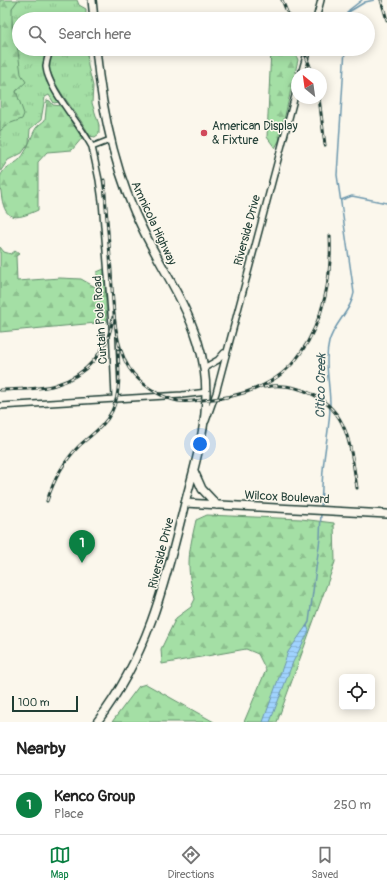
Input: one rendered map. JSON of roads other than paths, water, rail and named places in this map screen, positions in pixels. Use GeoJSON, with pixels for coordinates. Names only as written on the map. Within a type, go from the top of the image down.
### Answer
{"type":"FeatureCollection","features":[{"type":"Feature","properties":{"kind":"main road"},"geometry":{"type":"LineString","coordinates":[[92,0],[93,12]]}},
{"type":"Feature","properties":{"kind":"main road","name":"Amnicola Highway"},"geometry":{"type":"LineString","coordinates":[[97,56],[99,80],[110,140],[133,208],[192,325],[200,350],[205,377]]}},
{"type":"Feature","properties":{"kind":"main road","name":"Riverside Drive"},"geometry":{"type":"LineString","coordinates":[[97,722],[129,673],[151,625],[165,582],[205,425],[207,392],[205,377]]}},
{"type":"Feature","properties":{"kind":"main road"},"geometry":{"type":"LineString","coordinates":[[194,470],[202,489],[217,505]]}},
{"type":"Feature","properties":{"kind":"main road","name":"Wilcox Boulevard"},"geometry":{"type":"LineString","coordinates":[[185,503],[387,514]]}},
{"type":"Feature","properties":{"kind":"street"},"geometry":{"type":"LineString","coordinates":[[318,12],[321,0]]}},
{"type":"Feature","properties":{"kind":"street","name":"Curtain Pole Road"},"geometry":{"type":"LineString","coordinates":[[48,56],[46,66],[50,84],[76,120],[92,147],[100,180],[112,325],[115,398]]}},
{"type":"Feature","properties":{"kind":"street"},"geometry":{"type":"LineString","coordinates":[[303,68],[306,56]]}},
{"type":"Feature","properties":{"kind":"street","name":"Riverside Drive"},"geometry":{"type":"LineString","coordinates":[[205,425],[216,393],[293,104]]}},
{"type":"Feature","properties":{"kind":"street"},"geometry":{"type":"LineString","coordinates":[[92,147],[110,140]]}},
{"type":"Feature","properties":{"kind":"street"},"geometry":{"type":"LineString","coordinates":[[204,368],[218,360],[226,351]]}},
{"type":"Feature","properties":{"kind":"street"},"geometry":{"type":"LineString","coordinates":[[0,406],[182,395],[207,392]]}},
{"type":"Feature","properties":{"kind":"water"},"geometry":{"type":"Polygon","coordinates":[[[307,625],[309,631],[293,662],[270,722],[263,722],[288,652],[307,625]]]}},
{"type":"Feature","properties":{"kind":"waterway","name":"Citico Creek"},"geometry":{"type":"LineString","coordinates":[[349,12],[362,0]]}},
{"type":"Feature","properties":{"kind":"waterway","name":"Citico Creek"},"geometry":{"type":"LineString","coordinates":[[349,12],[365,2],[374,0]]}},
{"type":"Feature","properties":{"kind":"waterway","name":"Citico Creek"},"geometry":{"type":"LineString","coordinates":[[321,508],[323,466],[330,412],[327,365],[329,342],[331,335],[350,306],[354,293],[337,175],[345,56]]}},
{"type":"Feature","properties":{"kind":"waterway"},"geometry":{"type":"LineString","coordinates":[[341,200],[352,196],[387,203]]}},
{"type":"Feature","properties":{"kind":"waterway","name":"Citico Creek"},"geometry":{"type":"LineString","coordinates":[[306,627],[309,622],[320,538],[321,512]]}},
{"type":"Feature","properties":{"kind":"railway"},"geometry":{"type":"LineString","coordinates":[[282,0],[287,12]]}},
{"type":"Feature","properties":{"kind":"railway"},"geometry":{"type":"LineString","coordinates":[[381,0],[387,20]]}},
{"type":"Feature","properties":{"kind":"railway"},"geometry":{"type":"LineString","coordinates":[[306,56],[311,68]]}},
{"type":"Feature","properties":{"kind":"railway"},"geometry":{"type":"LineString","coordinates":[[320,104],[325,145]]}},
{"type":"Feature","properties":{"kind":"railway"},"geometry":{"type":"LineString","coordinates":[[104,180],[113,307],[117,334],[124,358],[133,374],[150,389],[178,401],[216,399],[243,393],[269,382],[291,365],[308,341],[321,313],[330,267],[330,236]]}},
{"type":"Feature","properties":{"kind":"railway"},"geometry":{"type":"LineString","coordinates":[[0,390],[48,387],[66,381],[77,375],[86,368],[101,351],[111,329],[113,317]]}},
{"type":"Feature","properties":{"kind":"railway"},"geometry":{"type":"LineString","coordinates":[[47,501],[56,478],[68,458],[102,426],[112,411],[118,389],[118,350]]}},
{"type":"Feature","properties":{"kind":"railway"},"geometry":{"type":"LineString","coordinates":[[264,387],[289,387],[301,390],[312,394],[332,409],[345,430],[357,488]]}},
{"type":"Feature","properties":{"kind":"place","name":"American Display & Fixture"},"geometry":{"type":"Point","coordinates":[204,133]}},
{"type":"Feature","properties":{"kind":"place","name":"Kenco Group"},"geometry":{"type":"Point","coordinates":[82,563]}}]}
